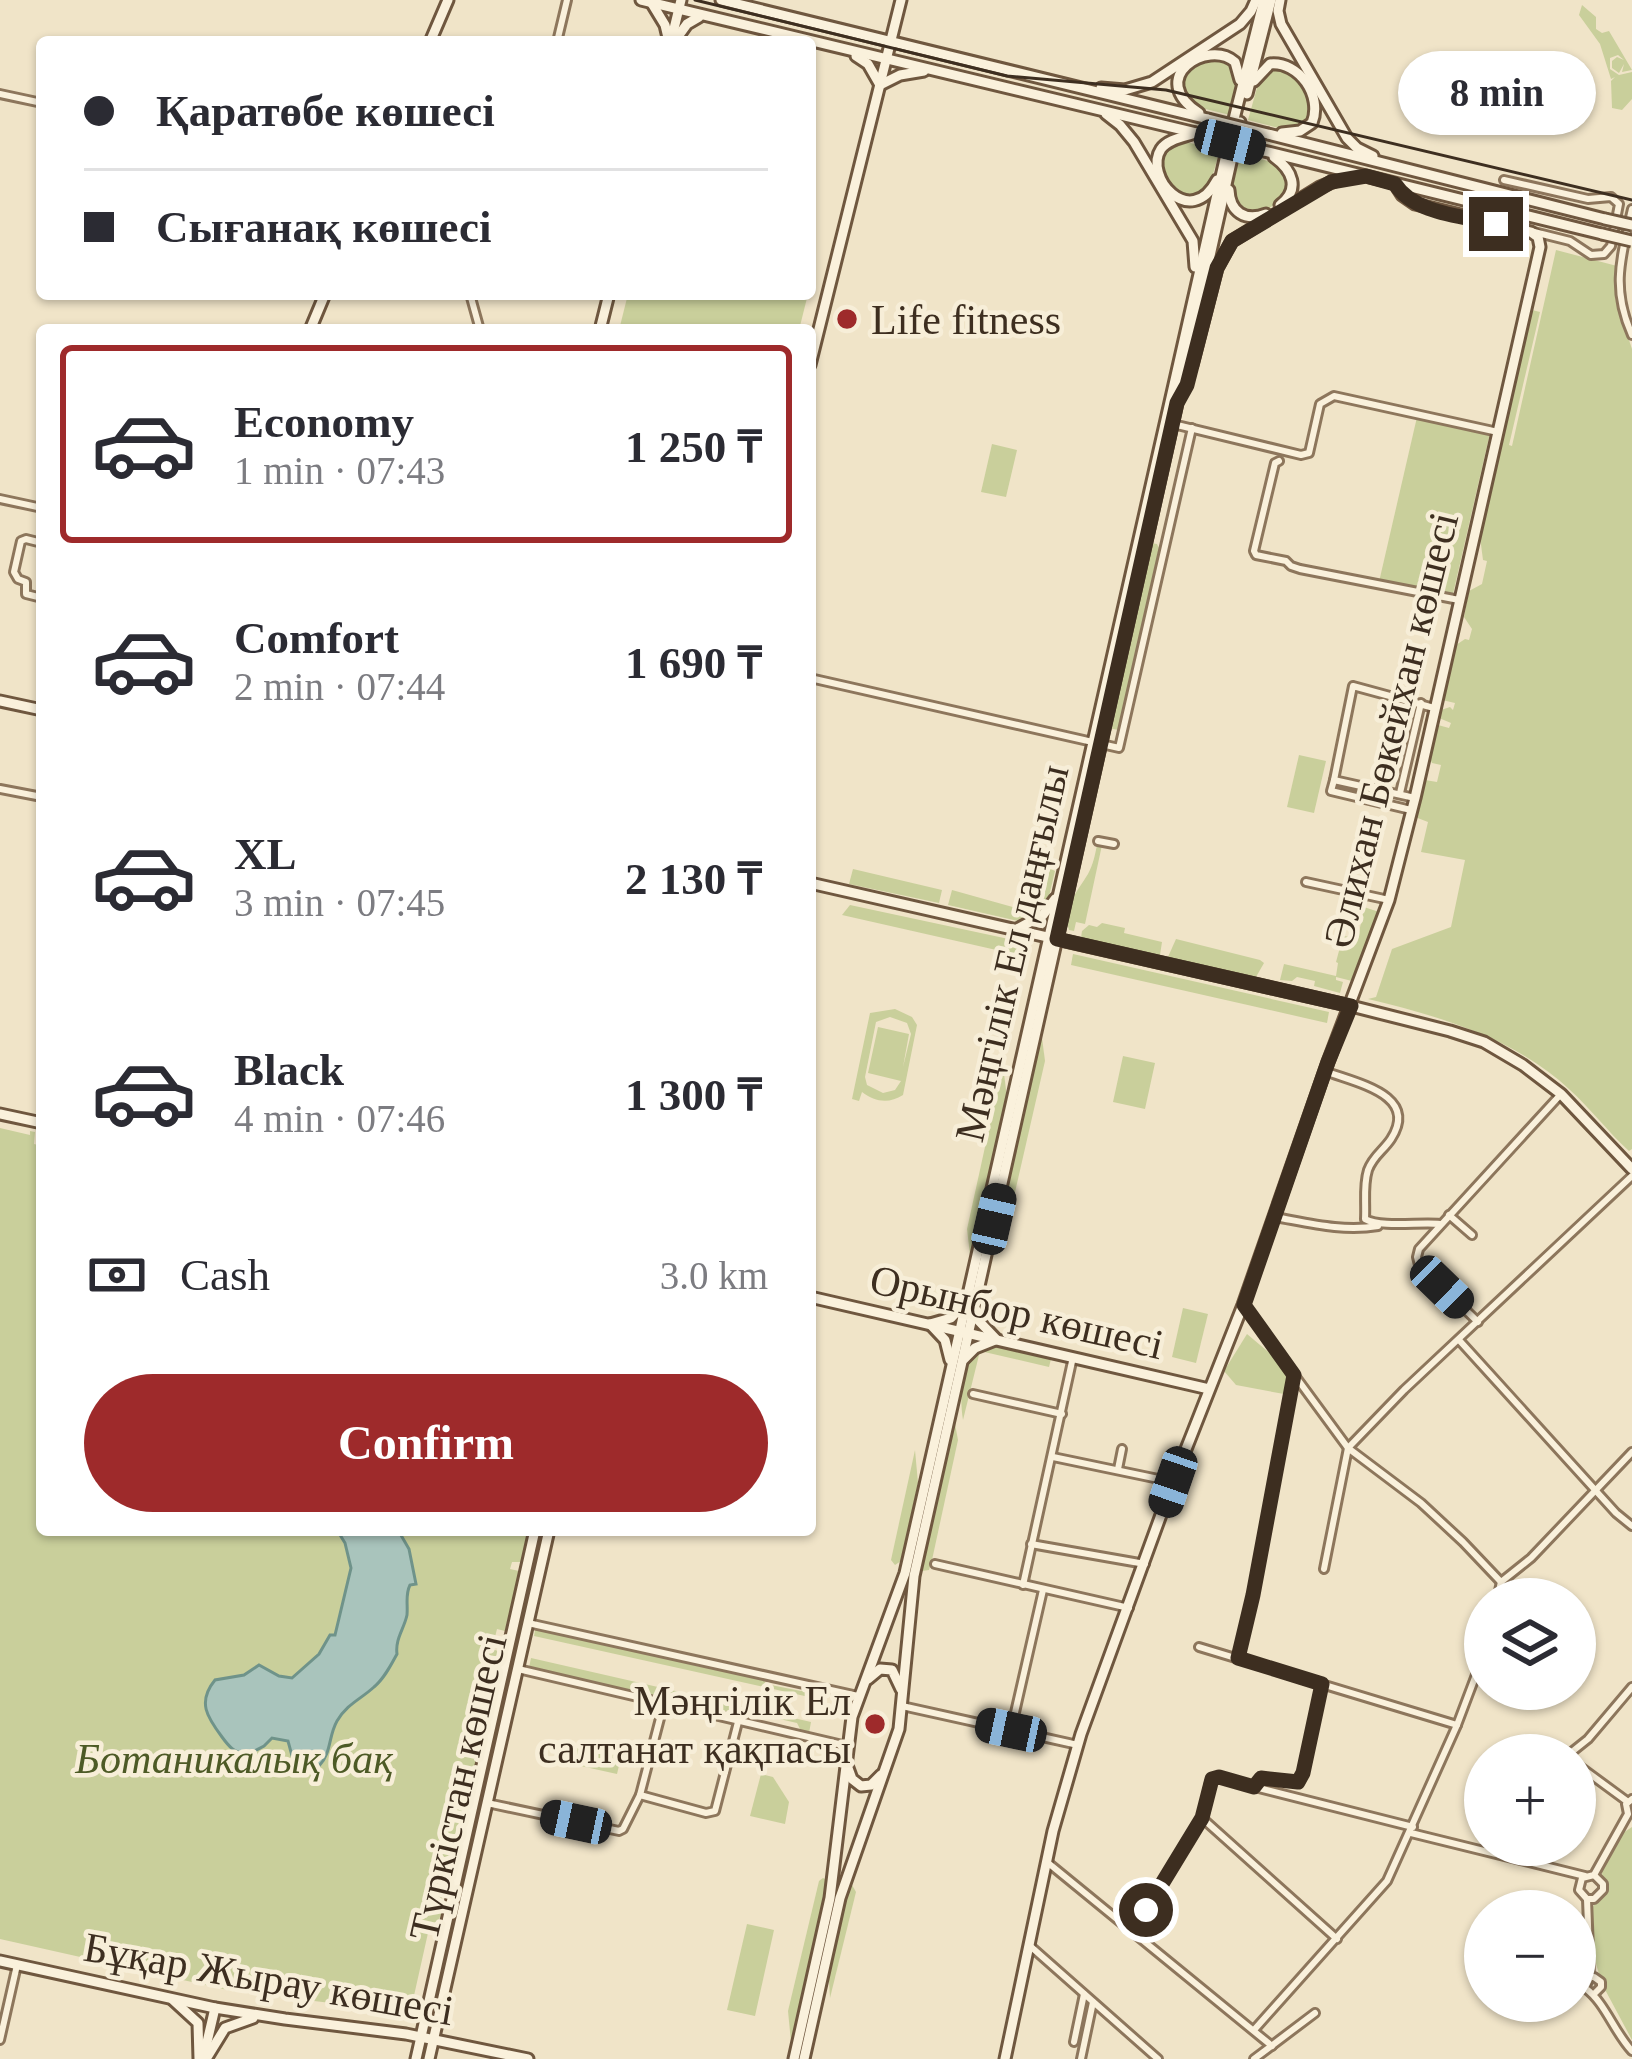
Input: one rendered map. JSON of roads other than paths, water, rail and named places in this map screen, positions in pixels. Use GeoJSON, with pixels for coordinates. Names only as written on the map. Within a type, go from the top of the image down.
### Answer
{"type":"FeatureCollection","features":[{"type":"Feature","properties":{"kind":"main road"},"geometry":{"type":"LineString","coordinates":[[433,36],[448,0]]}},
{"type":"Feature","properties":{"kind":"main road"},"geometry":{"type":"LineString","coordinates":[[721,0],[1632,225]]}},
{"type":"Feature","properties":{"kind":"main road"},"geometry":{"type":"LineString","coordinates":[[816,341],[901,0]]}},
{"type":"Feature","properties":{"kind":"main road"},"geometry":{"type":"LineString","coordinates":[[1071,86],[1125,90],[1152,82],[1240,24],[1267,0],[1278,11],[1347,138],[1394,166]]}},
{"type":"Feature","properties":{"kind":"main road","name":"Мәңгілік Ел даңғылы"},"geometry":{"type":"LineString","coordinates":[[794,2059],[830,1898],[847,1762],[842,1745],[853,1695],[865,1683],[905,1573],[955,1369],[1267,0]]}},
{"type":"Feature","properties":{"kind":"main road"},"geometry":{"type":"LineString","coordinates":[[646,1],[791,36]]}},
{"type":"Feature","properties":{"kind":"main road"},"geometry":{"type":"LineString","coordinates":[[646,1],[669,36]]}},
{"type":"Feature","properties":{"kind":"main road"},"geometry":{"type":"LineString","coordinates":[[676,36],[687,24],[688,10]]}},
{"type":"Feature","properties":{"kind":"main road"},"geometry":{"type":"LineString","coordinates":[[816,42],[1196,133],[1395,184],[1411,194],[1632,241]]}},
{"type":"Feature","properties":{"kind":"main road"},"geometry":{"type":"LineString","coordinates":[[847,50],[868,64],[880,85]]}},
{"type":"Feature","properties":{"kind":"main road"},"geometry":{"type":"LineString","coordinates":[[1208,119],[1180,97],[1177,86],[1182,70],[1208,55],[1226,55],[1238,67],[1245,90]]}},
{"type":"Feature","properties":{"kind":"main road"},"geometry":{"type":"LineString","coordinates":[[1245,90],[1266,66],[1280,62],[1294,69],[1312,94],[1316,112],[1309,126],[1268,134]]}},
{"type":"Feature","properties":{"kind":"main road"},"geometry":{"type":"LineString","coordinates":[[880,85],[928,70]]}},
{"type":"Feature","properties":{"kind":"main road"},"geometry":{"type":"LineString","coordinates":[[1027,93],[1023,81],[1034,77]]}},
{"type":"Feature","properties":{"kind":"main road"},"geometry":{"type":"LineString","coordinates":[[1116,114],[1125,109],[1120,98]]}},
{"type":"Feature","properties":{"kind":"main road"},"geometry":{"type":"LineString","coordinates":[[1102,111],[1134,142],[1192,241],[1196,262],[1170,382],[1174,402]]}},
{"type":"Feature","properties":{"kind":"main road"},"geometry":{"type":"LineString","coordinates":[[1196,133],[1167,143],[1158,155],[1158,170],[1172,194],[1187,202],[1203,198],[1226,171]]}},
{"type":"Feature","properties":{"kind":"main road"},"geometry":{"type":"LineString","coordinates":[[1276,154],[1290,152],[1317,159],[1325,155],[1322,147]]}},
{"type":"Feature","properties":{"kind":"main road"},"geometry":{"type":"LineString","coordinates":[[1226,171],[1234,208],[1247,217],[1265,215],[1287,200],[1293,181],[1286,167],[1264,151]]}},
{"type":"Feature","properties":{"kind":"main road"},"geometry":{"type":"LineString","coordinates":[[1364,176],[1358,164],[1366,158]]}},
{"type":"Feature","properties":{"kind":"main road"},"geometry":{"type":"LineString","coordinates":[[1174,402],[1187,385],[1217,268],[1232,241],[1319,187],[1364,176]]}},
{"type":"Feature","properties":{"kind":"main road"},"geometry":{"type":"LineString","coordinates":[[1411,194],[1415,204],[1531,232]]}},
{"type":"Feature","properties":{"kind":"main road","name":"Әлихан Бөкейхан көшесі"},"geometry":{"type":"LineString","coordinates":[[1006,2058],[1046,1861],[1078,1745],[1173,1482],[1244,1305],[1389,899],[1540,244],[1531,232]]}},
{"type":"Feature","properties":{"kind":"main road","name":"Мәңгілік Ел даңғылы"},"geometry":{"type":"LineString","coordinates":[[1145,530],[1174,402]]}},
{"type":"Feature","properties":{"kind":"main road"},"geometry":{"type":"LineString","coordinates":[[0,701],[36,709]]}},
{"type":"Feature","properties":{"kind":"main road","name":"Мәңгілік Ел даңғылы"},"geometry":{"type":"LineString","coordinates":[[1052,938],[1058,895],[1097,743]]}},
{"type":"Feature","properties":{"kind":"main road"},"geometry":{"type":"LineString","coordinates":[[816,884],[1351,1006],[1484,1042],[1561,1094],[1632,1173]]}},
{"type":"Feature","properties":{"kind":"main road"},"geometry":{"type":"LineString","coordinates":[[1015,930],[1043,915],[1058,895]]}},
{"type":"Feature","properties":{"kind":"main road"},"geometry":{"type":"LineString","coordinates":[[0,1114],[36,1122]]}},
{"type":"Feature","properties":{"kind":"main road","name":"Орынбор көшесі"},"geometry":{"type":"LineString","coordinates":[[816,1298],[1209,1389]]}},
{"type":"Feature","properties":{"kind":"main road"},"geometry":{"type":"LineString","coordinates":[[970,1304],[996,1340],[975,1348],[955,1369],[945,1340],[930,1324],[970,1304]]}},
{"type":"Feature","properties":{"kind":"main road","name":"Мәңгілік Ел даңғылы"},"geometry":{"type":"LineString","coordinates":[[804,2059],[840,1898],[899,1729],[914,1576],[955,1369]]}},
{"type":"Feature","properties":{"kind":"main road","name":"Түркістан көшесі"},"geometry":{"type":"LineString","coordinates":[[416,2059],[534,1536]]}},
{"type":"Feature","properties":{"kind":"main road","name":"Түркістан көшесі"},"geometry":{"type":"LineString","coordinates":[[429,2059],[548,1536]]}},
{"type":"Feature","properties":{"kind":"main road"},"geometry":{"type":"LineString","coordinates":[[514,1621],[516,1631],[524,1632],[527,1626]]}},
{"type":"Feature","properties":{"kind":"main road"},"geometry":{"type":"LineString","coordinates":[[506,1660],[514,1657],[518,1669]]}},
{"type":"Feature","properties":{"kind":"main road"},"geometry":{"type":"LineString","coordinates":[[865,1683],[880,1670],[892,1670],[902,1700]]}},
{"type":"Feature","properties":{"kind":"main road"},"geometry":{"type":"LineString","coordinates":[[847,1762],[852,1779],[867,1787],[880,1778],[891,1755]]}},
{"type":"Feature","properties":{"kind":"main road","name":"Бұқар Жырау көшесі"},"geometry":{"type":"LineString","coordinates":[[0,1961],[214,2008],[434,2038],[528,2059]]}},
{"type":"Feature","properties":{"kind":"main road"},"geometry":{"type":"LineString","coordinates":[[173,2000],[198,2023],[203,2059]]}},
{"type":"Feature","properties":{"kind":"main road"},"geometry":{"type":"LineString","coordinates":[[203,2059],[214,2008]]}},
{"type":"Feature","properties":{"kind":"main road"},"geometry":{"type":"LineString","coordinates":[[203,2059],[224,2028],[244,2019],[269,2017]]}},
{"type":"Feature","properties":{"kind":"street"},"geometry":{"type":"LineString","coordinates":[[558,36],[566,0]]}},
{"type":"Feature","properties":{"kind":"street"},"geometry":{"type":"LineString","coordinates":[[0,94],[36,102]]}},
{"type":"Feature","properties":{"kind":"street"},"geometry":{"type":"LineString","coordinates":[[1504,179],[1588,200],[1611,196],[1619,204],[1611,246],[1604,254],[1591,255],[1570,241],[1531,232]]}},
{"type":"Feature","properties":{"kind":"street"},"geometry":{"type":"LineString","coordinates":[[1632,209],[1618,285],[1620,306],[1632,335]]}},
{"type":"Feature","properties":{"kind":"street"},"geometry":{"type":"LineString","coordinates":[[1172,424],[1301,455],[1309,453],[1320,404],[1334,396],[1498,432]]}},
{"type":"Feature","properties":{"kind":"street"},"geometry":{"type":"LineString","coordinates":[[816,679],[1120,748],[1192,428]]}},
{"type":"Feature","properties":{"kind":"street"},"geometry":{"type":"LineString","coordinates":[[1279,461],[1256,555],[1300,569],[1459,600]]}},
{"type":"Feature","properties":{"kind":"street"},"geometry":{"type":"LineString","coordinates":[[0,499],[36,507]]}},
{"type":"Feature","properties":{"kind":"street"},"geometry":{"type":"LineString","coordinates":[[1145,530],[1168,535]]}},
{"type":"Feature","properties":{"kind":"street"},"geometry":{"type":"LineString","coordinates":[[36,542],[21,541],[14,572],[26,582],[26,594],[36,596]]}},
{"type":"Feature","properties":{"kind":"street"},"geometry":{"type":"LineString","coordinates":[[1412,810],[1331,791],[1353,686],[1434,708]]}},
{"type":"Feature","properties":{"kind":"street"},"geometry":{"type":"LineString","coordinates":[[1400,795],[1421,704]]}},
{"type":"Feature","properties":{"kind":"street"},"geometry":{"type":"LineString","coordinates":[[1334,780],[1415,798]]}},
{"type":"Feature","properties":{"kind":"street"},"geometry":{"type":"LineString","coordinates":[[0,789],[36,796]]}},
{"type":"Feature","properties":{"kind":"street"},"geometry":{"type":"LineString","coordinates":[[1099,841],[1114,844]]}},
{"type":"Feature","properties":{"kind":"street"},"geometry":{"type":"LineString","coordinates":[[1306,882],[1389,899]]}},
{"type":"Feature","properties":{"kind":"street"},"geometry":{"type":"LineString","coordinates":[[1324,1071],[1390,1098],[1399,1108],[1391,1138],[1377,1152],[1365,1182],[1365,1219],[1378,1226]]}},
{"type":"Feature","properties":{"kind":"street"},"geometry":{"type":"LineString","coordinates":[[1478,1322],[1419,1265],[1417,1256],[1440,1224],[1561,1094]]}},
{"type":"Feature","properties":{"kind":"street"},"geometry":{"type":"LineString","coordinates":[[1324,1569],[1348,1448],[1632,1173]]}},
{"type":"Feature","properties":{"kind":"street"},"geometry":{"type":"LineString","coordinates":[[1449,1215],[1472,1235]]}},
{"type":"Feature","properties":{"kind":"street"},"geometry":{"type":"LineString","coordinates":[[1275,1217],[1359,1229],[1415,1221],[1440,1224]]}},
{"type":"Feature","properties":{"kind":"street"},"geometry":{"type":"LineString","coordinates":[[1415,1221],[1425,1242]]}},
{"type":"Feature","properties":{"kind":"street"},"geometry":{"type":"LineString","coordinates":[[1244,1305],[1348,1448],[1420,1504],[1497,1578]]}},
{"type":"Feature","properties":{"kind":"street"},"geometry":{"type":"LineString","coordinates":[[1459,1340],[1632,1526]]}},
{"type":"Feature","properties":{"kind":"street"},"geometry":{"type":"LineString","coordinates":[[1023,1585],[1073,1357]]}},
{"type":"Feature","properties":{"kind":"street"},"geometry":{"type":"LineString","coordinates":[[1238,1658],[1294,1375]]}},
{"type":"Feature","properties":{"kind":"street"},"geometry":{"type":"LineString","coordinates":[[973,1394],[1061,1414]]}},
{"type":"Feature","properties":{"kind":"street"},"geometry":{"type":"LineString","coordinates":[[1118,1469],[1122,1449]]}},
{"type":"Feature","properties":{"kind":"street"},"geometry":{"type":"LineString","coordinates":[[1506,1578],[1632,1452]]}},
{"type":"Feature","properties":{"kind":"street"},"geometry":{"type":"LineString","coordinates":[[1053,1456],[1173,1482]]}},
{"type":"Feature","properties":{"kind":"street"},"geometry":{"type":"LineString","coordinates":[[1031,1544],[1144,1564]]}},
{"type":"Feature","properties":{"kind":"street"},"geometry":{"type":"LineString","coordinates":[[935,1564],[1129,1608]]}},
{"type":"Feature","properties":{"kind":"street"},"geometry":{"type":"LineString","coordinates":[[1011,1730],[1042,1590]]}},
{"type":"Feature","properties":{"kind":"street"},"geometry":{"type":"LineString","coordinates":[[527,1626],[853,1695]]}},
{"type":"Feature","properties":{"kind":"street"},"geometry":{"type":"LineString","coordinates":[[1199,1647],[1457,1725]]}},
{"type":"Feature","properties":{"kind":"street"},"geometry":{"type":"LineString","coordinates":[[518,1669],[842,1745]]}},
{"type":"Feature","properties":{"kind":"street"},"geometry":{"type":"LineString","coordinates":[[1254,1787],[1261,1778],[1295,1782],[1301,1778],[1322,1684]]}},
{"type":"Feature","properties":{"kind":"street"},"geometry":{"type":"LineString","coordinates":[[1591,1734],[1632,1687]]}},
{"type":"Feature","properties":{"kind":"street"},"geometry":{"type":"LineString","coordinates":[[902,1700],[1078,1745]]}},
{"type":"Feature","properties":{"kind":"street"},"geometry":{"type":"LineString","coordinates":[[487,1803],[619,1831],[640,1796],[664,1703]]}},
{"type":"Feature","properties":{"kind":"street"},"geometry":{"type":"LineString","coordinates":[[1254,2030],[1387,1881],[1464,1707]]}},
{"type":"Feature","properties":{"kind":"street"},"geometry":{"type":"LineString","coordinates":[[640,1796],[706,1813],[715,1811],[738,1721]]}},
{"type":"Feature","properties":{"kind":"street"},"geometry":{"type":"LineString","coordinates":[[1133,1931],[1202,1818],[1210,1782],[1219,1777],[1464,1842]]}},
{"type":"Feature","properties":{"kind":"street"},"geometry":{"type":"LineString","coordinates":[[1579,1890],[1579,1883],[1589,1876],[1630,1815],[1625,1806],[1630,1800],[1596,1777]]}},
{"type":"Feature","properties":{"kind":"street"},"geometry":{"type":"LineString","coordinates":[[1202,1818],[1337,1940]]}},
{"type":"Feature","properties":{"kind":"street"},"geometry":{"type":"LineString","coordinates":[[1046,1861],[1272,2046]]}},
{"type":"Feature","properties":{"kind":"street"},"geometry":{"type":"LineString","coordinates":[[1552,1866],[1603,1883],[1596,1897]]}},
{"type":"Feature","properties":{"kind":"street"},"geometry":{"type":"LineString","coordinates":[[1029,1945],[1158,2059]]}},
{"type":"Feature","properties":{"kind":"street"},"geometry":{"type":"LineString","coordinates":[[0,2040],[17,1965]]}},
{"type":"Feature","properties":{"kind":"street"},"geometry":{"type":"LineString","coordinates":[[1074,2042],[1084,1994]]}},
{"type":"Feature","properties":{"kind":"street"},"geometry":{"type":"LineString","coordinates":[[1596,1995],[1632,2051]]}},
{"type":"Feature","properties":{"kind":"street"},"geometry":{"type":"LineString","coordinates":[[1081,2059],[1094,2002]]}},
{"type":"Feature","properties":{"kind":"street"},"geometry":{"type":"LineString","coordinates":[[1253,2059],[1315,2013]]}},
{"type":"Feature","properties":{"kind":"water"},"geometry":{"type":"Polygon","coordinates":[[[341,1536],[401,1536],[409,1549],[416,1584],[408,1589],[397,1654],[378,1684],[341,1715],[319,1766],[303,1768],[294,1763],[288,1741],[272,1738],[247,1755],[238,1752],[208,1716],[206,1695],[215,1680],[244,1675],[259,1665],[292,1678],[319,1654],[330,1635],[335,1635],[351,1568],[341,1536]]]}},
{"type":"Feature","properties":{"kind":"tram line"},"geometry":{"type":"LineString","coordinates":[[695,0],[1007,76],[1166,90],[1632,200]]}},
{"type":"Feature","properties":{"kind":"place","name":"Life fitness"},"geometry":{"type":"Point","coordinates":[847,319]}},
{"type":"Feature","properties":{"kind":"place","name":"Мәңгілік Ел салтанат қақпасы"},"geometry":{"type":"Point","coordinates":[875,1724]}},
{"type":"Feature","properties":{"kind":"park label","name":"Ботаникалық бақ"},"geometry":{"type":"Point","coordinates":[234,1758]}}]}
